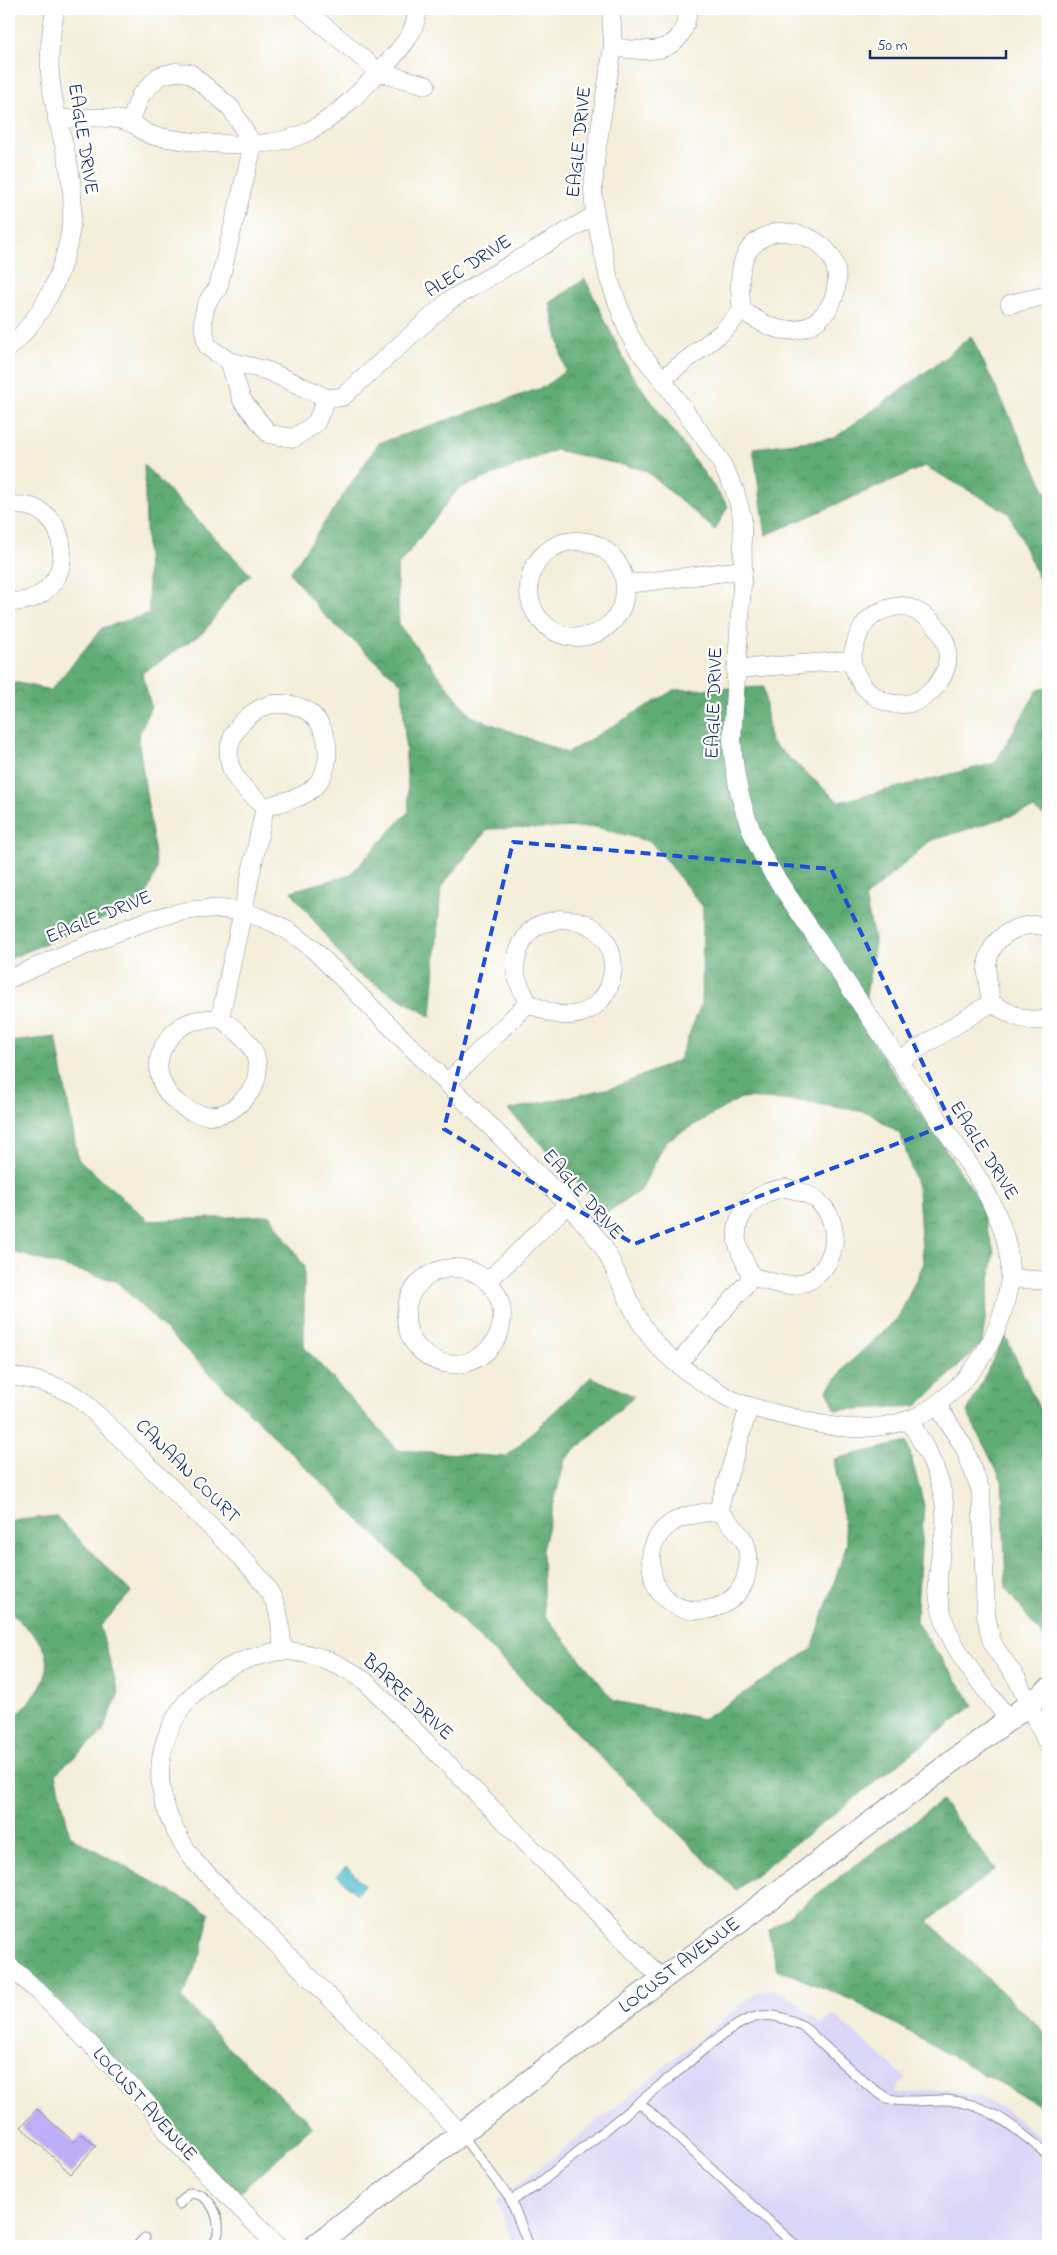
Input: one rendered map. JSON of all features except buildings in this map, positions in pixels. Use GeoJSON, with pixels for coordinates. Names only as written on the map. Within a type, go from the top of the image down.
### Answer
{"type":"FeatureCollection","features":[{"type":"Feature","properties":{"kind":"street","name":"EAGLE DRIVE"},"geometry":{"type":"LineString","coordinates":[[9,348],[27,330],[53,288],[69,237],[71,186],[57,120],[50,73],[50,39],[56,9]]}},
{"type":"Feature","properties":{"kind":"street"},"geometry":{"type":"LineString","coordinates":[[304,9],[379,72],[426,85]]}},
{"type":"Feature","properties":{"kind":"street"},"geometry":{"type":"LineString","coordinates":[[57,120],[99,117],[130,122],[153,136],[219,144],[252,144],[292,138],[310,131],[356,96],[402,46],[418,18],[417,9]]}},
{"type":"Feature","properties":{"kind":"street","name":"EAGLE DRIVE"},"geometry":{"type":"LineString","coordinates":[[9,979],[138,922],[164,914],[213,909],[242,912],[269,920],[294,933],[448,1082],[568,1204],[602,1245],[633,1310],[650,1337],[678,1364],[725,1395],[749,1407],[833,1428],[859,1428],[909,1420],[937,1405],[973,1372],[987,1350],[998,1328],[1010,1278],[1007,1244],[994,1204],[900,1060],[772,872],[753,835],[740,799],[733,761],[732,739],[744,528],[735,490],[720,460],[662,379],[639,351],[629,334],[609,280],[595,215],[593,190],[596,153],[613,47],[611,9]]}},
{"type":"Feature","properties":{"kind":"street"},"geometry":{"type":"LineString","coordinates":[[613,47],[643,52],[663,48],[676,39],[684,26],[688,9]]}},
{"type":"Feature","properties":{"kind":"street"},"geometry":{"type":"LineString","coordinates":[[130,122],[140,96],[159,76],[175,72],[190,73],[231,108],[252,144],[218,288],[207,298],[204,328],[208,347],[229,360],[268,371],[327,398],[316,423],[294,438],[269,434],[242,400],[229,360]]}},
{"type":"Feature","properties":{"kind":"street","name":"ALEC DRIVE"},"geometry":{"type":"LineString","coordinates":[[327,398],[342,397],[348,393],[450,300],[595,215]]}},
{"type":"Feature","properties":{"kind":"street"},"geometry":{"type":"LineString","coordinates":[[776,232],[794,232],[818,240],[831,255],[836,267],[837,284],[833,298],[821,318],[812,324],[795,330],[784,330],[772,327],[742,312],[739,282],[740,270],[746,254],[756,242],[776,232]]}},
{"type":"Feature","properties":{"kind":"street"},"geometry":{"type":"LineString","coordinates":[[1010,304],[1048,295]]}},
{"type":"Feature","properties":{"kind":"street"},"geometry":{"type":"LineString","coordinates":[[662,379],[721,333],[742,312]]}},
{"type":"Feature","properties":{"kind":"street"},"geometry":{"type":"LineString","coordinates":[[9,506],[18,505],[32,508],[45,515],[55,526],[62,545],[63,557],[57,578],[45,590],[24,601],[9,602]]}},
{"type":"Feature","properties":{"kind":"street"},"geometry":{"type":"LineString","coordinates":[[567,541],[591,543],[608,552],[621,566],[627,584],[619,613],[610,625],[598,635],[584,639],[574,640],[550,629],[533,609],[528,594],[531,577],[537,563],[546,552],[567,541]]}},
{"type":"Feature","properties":{"kind":"street"},"geometry":{"type":"LineString","coordinates":[[627,584],[743,570]]}},
{"type":"Feature","properties":{"kind":"street"},"geometry":{"type":"LineString","coordinates":[[892,607],[909,608],[926,616],[946,638],[947,660],[941,680],[928,695],[910,704],[898,705],[884,702],[871,694],[863,686],[852,660],[858,632],[870,618],[880,611],[892,607]]}},
{"type":"Feature","properties":{"kind":"street"},"geometry":{"type":"LineString","coordinates":[[736,669],[852,660]]}},
{"type":"Feature","properties":{"kind":"street"},"geometry":{"type":"LineString","coordinates":[[273,704],[293,706],[309,712],[319,723],[327,741],[328,760],[321,778],[312,789],[297,798],[265,807],[234,775],[230,761],[229,746],[234,731],[247,716],[260,707],[273,704]]}},
{"type":"Feature","properties":{"kind":"street"},"geometry":{"type":"LineString","coordinates":[[220,1018],[265,807]]}},
{"type":"Feature","properties":{"kind":"street"},"geometry":{"type":"LineString","coordinates":[[560,919],[580,921],[591,926],[600,934],[612,953],[614,965],[612,981],[604,998],[595,1006],[573,1015],[557,1015],[528,1003],[516,974],[516,964],[523,941],[532,929],[540,924],[560,919]]}},
{"type":"Feature","properties":{"kind":"street"},"geometry":{"type":"LineString","coordinates":[[991,1003],[986,969],[988,958],[994,946],[1004,934],[1016,928],[1028,925],[1048,927]]}},
{"type":"Feature","properties":{"kind":"street"},"geometry":{"type":"LineString","coordinates":[[448,1082],[528,1003]]}},
{"type":"Feature","properties":{"kind":"street"},"geometry":{"type":"LineString","coordinates":[[900,1060],[991,1003]]}},
{"type":"Feature","properties":{"kind":"street"},"geometry":{"type":"LineString","coordinates":[[991,1003],[1024,1020],[1038,1022],[1048,1020]]}},
{"type":"Feature","properties":{"kind":"street"},"geometry":{"type":"LineString","coordinates":[[220,1018],[245,1037],[252,1047],[257,1074],[254,1086],[249,1094],[235,1107],[219,1115],[207,1116],[190,1110],[173,1099],[158,1077],[158,1059],[162,1047],[171,1035],[181,1027],[194,1021],[220,1018]]}},
{"type":"Feature","properties":{"kind":"street"},"geometry":{"type":"LineString","coordinates":[[786,1188],[802,1192],[820,1202],[828,1212],[834,1230],[834,1248],[824,1269],[802,1283],[786,1285],[752,1277],[737,1242],[738,1227],[743,1212],[752,1200],[771,1189],[786,1188]]}},
{"type":"Feature","properties":{"kind":"street"},"geometry":{"type":"LineString","coordinates":[[489,1280],[568,1204]]}},
{"type":"Feature","properties":{"kind":"street"},"geometry":{"type":"LineString","coordinates":[[451,1268],[460,1268],[489,1280],[502,1309],[501,1328],[496,1341],[487,1352],[480,1358],[462,1364],[441,1362],[426,1355],[414,1342],[407,1326],[410,1294],[418,1283],[425,1276],[439,1270],[451,1268]]}},
{"type":"Feature","properties":{"kind":"street"},"geometry":{"type":"LineString","coordinates":[[678,1364],[752,1277]]}},
{"type":"Feature","properties":{"kind":"street"},"geometry":{"type":"LineString","coordinates":[[1010,1278],[1048,1281]]}},
{"type":"Feature","properties":{"kind":"street","name":"CANAAN COURT"},"geometry":{"type":"LineString","coordinates":[[9,1376],[46,1382],[63,1388],[81,1399],[241,1557],[272,1596],[278,1611],[283,1650]]}},
{"type":"Feature","properties":{"kind":"street"},"geometry":{"type":"LineString","coordinates":[[937,1405],[964,1446],[980,1491],[986,1615],[991,1639],[995,1648],[1017,1679],[1048,1745]]}},
{"type":"Feature","properties":{"kind":"street"},"geometry":{"type":"LineString","coordinates":[[718,1510],[749,1407]]}},
{"type":"Feature","properties":{"kind":"street"},"geometry":{"type":"LineString","coordinates":[[909,1420],[937,1471],[943,1490],[945,1526],[938,1564],[938,1593],[944,1622],[956,1649],[1009,1720]]}},
{"type":"Feature","properties":{"kind":"street"},"geometry":{"type":"LineString","coordinates":[[718,1510],[743,1539],[748,1550],[746,1579],[740,1590],[727,1602],[704,1612],[689,1610],[673,1604],[660,1594],[653,1580],[651,1554],[655,1542],[665,1528],[674,1520],[688,1515],[718,1510]]}},
{"type":"Feature","properties":{"kind":"street","name":"BARRE DRIVE"},"geometry":{"type":"LineString","coordinates":[[460,2133],[362,2030],[195,1862],[174,1829],[166,1808],[161,1786],[163,1756],[170,1729],[184,1704],[202,1684],[220,1671],[242,1660],[283,1650],[324,1659],[355,1674],[365,1681],[662,1979]]}},
{"type":"Feature","properties":{"kind":"street","name":"LOCUST AVENUE"},"geometry":{"type":"LineString","coordinates":[[315,2246],[662,1979],[1048,1690]]}},
{"type":"Feature","properties":{"kind":"street","name":"LOCUST AVENUE"},"geometry":{"type":"LineString","coordinates":[[9,1966],[102,2056],[152,2109],[167,2133],[277,2246]]}},
{"type":"Feature","properties":{"kind":"lane"},"geometry":{"type":"LineString","coordinates":[[511,2200],[536,2186],[740,2023],[753,2018],[769,2016],[787,2018],[803,2026],[888,2099],[909,2102],[945,2100],[967,2102],[997,2115],[1048,2155]]}},
{"type":"Feature","properties":{"kind":"lane"},"geometry":{"type":"LineString","coordinates":[[640,2102],[796,2246]]}},
{"type":"Feature","properties":{"kind":"lane"},"geometry":{"type":"LineString","coordinates":[[460,2133],[511,2200],[529,2246]]}},
{"type":"Feature","properties":{"kind":"lane"},"geometry":{"type":"LineString","coordinates":[[179,2204],[190,2193],[203,2196],[216,2212],[219,2230],[215,2243],[211,2246]]}},
{"type":"Feature","properties":{"kind":"lane"},"geometry":{"type":"LineString","coordinates":[[137,2246],[145,2238]]}},
{"type":"Feature","properties":{"kind":"highlighted area"},"geometry":{"type":"Polygon","coordinates":[[[513,842],[831,869],[951,1123],[634,1244],[444,1129],[513,842]]]}},
{"type":"Feature","properties":{"kind":"shaded area"},"geometry":{"type":"Polygon","coordinates":[[[774,1990],[787,1994],[822,2024],[833,2014],[906,2078],[897,2088],[896,2091],[898,2093],[910,2094],[933,2090],[956,2091],[983,2098],[1009,2112],[1048,2144],[1048,2246],[514,2246],[496,2201],[743,2003],[759,1992],[774,1990]]]}},
{"type":"Feature","properties":{"kind":"green space"},"geometry":{"type":"Polygon","coordinates":[[[9,84],[15,88],[11,133],[9,133],[9,84]]]}},
{"type":"Feature","properties":{"kind":"green space"},"geometry":{"type":"Polygon","coordinates":[[[585,279],[630,372],[728,506],[715,530],[645,470],[556,450],[458,489],[397,567],[399,625],[471,716],[567,753],[674,690],[764,687],[770,741],[839,802],[995,763],[1038,689],[1048,688],[1048,818],[1033,809],[930,841],[865,898],[875,943],[861,1024],[976,1195],[994,1251],[982,1344],[917,1406],[836,1410],[827,1390],[847,1365],[898,1318],[923,1265],[918,1191],[901,1135],[870,1113],[800,1101],[741,1098],[666,1141],[641,1190],[606,1213],[508,1110],[615,1087],[679,1060],[702,1002],[703,907],[651,842],[596,827],[488,829],[441,887],[431,1017],[353,971],[291,891],[350,875],[409,811],[402,684],[325,616],[290,573],[379,443],[544,387],[565,371],[550,303],[585,279]]]}},
{"type":"Feature","properties":{"kind":"green space"},"geometry":{"type":"Polygon","coordinates":[[[971,336],[1048,496],[1048,599],[1009,513],[925,466],[766,535],[753,448],[834,438],[941,361],[971,336]]]}},
{"type":"Feature","properties":{"kind":"green space"},"geometry":{"type":"Polygon","coordinates":[[[144,465],[251,575],[236,587],[204,632],[142,673],[151,706],[138,737],[157,869],[143,902],[9,959],[9,681],[51,690],[102,628],[149,614],[144,465]]]}},
{"type":"Feature","properties":{"kind":"green space"},"geometry":{"type":"Polygon","coordinates":[[[56,1037],[78,1159],[149,1221],[270,1215],[304,1266],[304,1347],[398,1450],[506,1457],[591,1377],[634,1396],[565,1460],[542,1549],[544,1614],[614,1701],[704,1719],[812,1649],[847,1543],[834,1459],[907,1442],[924,1505],[916,1622],[974,1705],[736,1890],[116,1281],[9,1251],[9,1042],[56,1037]]]}},
{"type":"Feature","properties":{"kind":"green space"},"geometry":{"type":"Polygon","coordinates":[[[1005,1335],[1048,1427],[1048,1643],[1006,1589],[1002,1481],[967,1412],[1005,1335]]]}},
{"type":"Feature","properties":{"kind":"green space"},"geometry":{"type":"Polygon","coordinates":[[[56,1516],[131,1592],[100,1627],[119,1693],[102,1733],[56,1773],[70,1836],[209,1913],[202,1951],[182,1998],[225,2044],[313,2126],[236,2196],[168,2118],[64,2006],[9,1956],[9,1724],[32,1698],[45,1678],[47,1656],[35,1636],[9,1611],[9,1521],[56,1516]]]}},
{"type":"Feature","properties":{"kind":"green space"},"geometry":{"type":"Polygon","coordinates":[[[941,1801],[996,1869],[928,1921],[1048,2036],[1048,2110],[852,2000],[777,1969],[768,1931],[941,1801]]]}},
{"type":"Feature","properties":{"kind":"water"},"geometry":{"type":"Polygon","coordinates":[[[346,1866],[365,1885],[356,1894],[337,1875],[346,1866]]]}}]}
